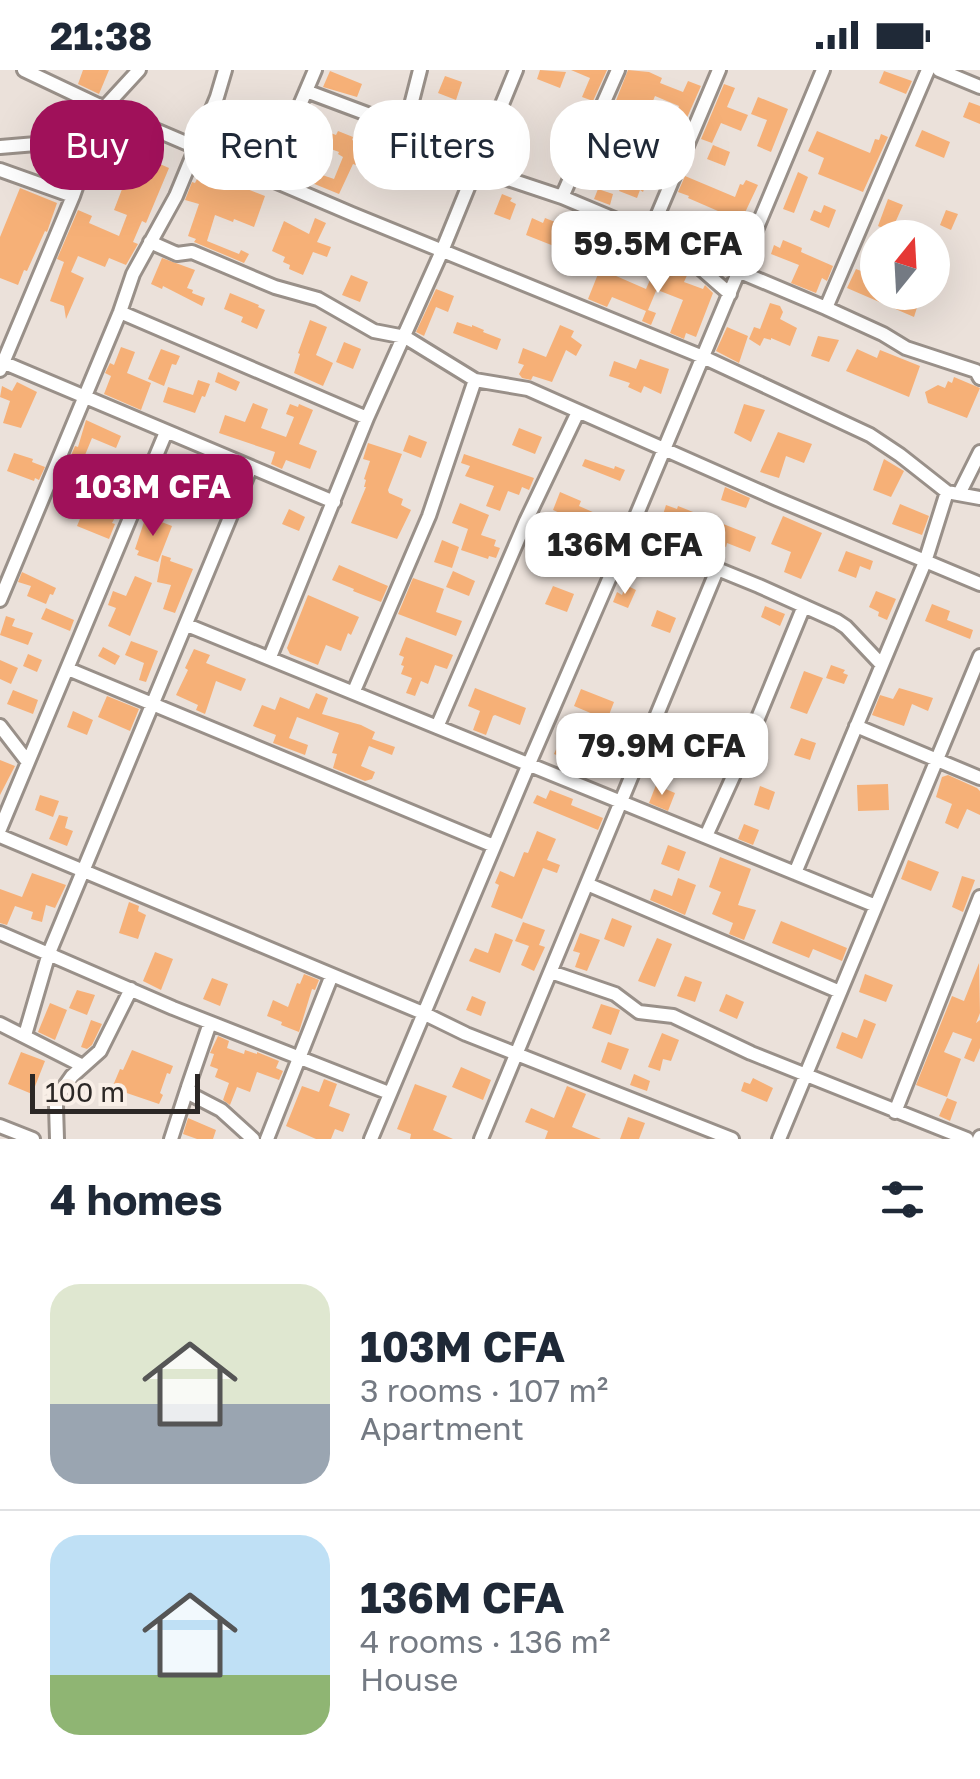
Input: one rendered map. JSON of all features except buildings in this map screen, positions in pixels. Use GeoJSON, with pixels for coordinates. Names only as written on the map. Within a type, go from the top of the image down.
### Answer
{"type":"FeatureCollection","features":[{"type":"Feature","properties":{"kind":"street"},"geometry":{"type":"LineString","coordinates":[[24,70],[87,100]]}},
{"type":"Feature","properties":{"kind":"street"},"geometry":{"type":"LineString","coordinates":[[109,100],[139,70]]}},
{"type":"Feature","properties":{"kind":"street"},"geometry":{"type":"LineString","coordinates":[[214,100],[225,70]]}},
{"type":"Feature","properties":{"kind":"street"},"geometry":{"type":"LineString","coordinates":[[413,100],[420,70]]}},
{"type":"Feature","properties":{"kind":"street"},"geometry":{"type":"LineString","coordinates":[[503,100],[516,70]]}},
{"type":"Feature","properties":{"kind":"street"},"geometry":{"type":"LineString","coordinates":[[562,197],[618,70]]}},
{"type":"Feature","properties":{"kind":"street"},"geometry":{"type":"LineString","coordinates":[[650,233],[718,70]]}},
{"type":"Feature","properties":{"kind":"street"},"geometry":{"type":"LineString","coordinates":[[371,1139],[823,70]]}},
{"type":"Feature","properties":{"kind":"street"},"geometry":{"type":"LineString","coordinates":[[826,308],[928,70]]}},
{"type":"Feature","properties":{"kind":"street"},"geometry":{"type":"LineString","coordinates":[[939,70],[980,87]]}},
{"type":"Feature","properties":{"kind":"street"},"geometry":{"type":"LineString","coordinates":[[302,100],[314,71]]}},
{"type":"Feature","properties":{"kind":"street"},"geometry":{"type":"LineString","coordinates":[[306,91],[353,109]]}},
{"type":"Feature","properties":{"kind":"street"},"geometry":{"type":"LineString","coordinates":[[0,148],[30,145]]}},
{"type":"Feature","properties":{"kind":"street"},"geometry":{"type":"LineString","coordinates":[[0,170],[73,196]]}},
{"type":"Feature","properties":{"kind":"street"},"geometry":{"type":"LineString","coordinates":[[0,600],[133,274],[184,178]]}},
{"type":"Feature","properties":{"kind":"street"},"geometry":{"type":"LineString","coordinates":[[530,186],[826,308],[906,348],[976,371],[980,378]]}},
{"type":"Feature","properties":{"kind":"street"},"geometry":{"type":"LineString","coordinates":[[75,190],[1,364],[334,502]]}},
{"type":"Feature","properties":{"kind":"street"},"geometry":{"type":"LineString","coordinates":[[297,190],[703,357],[870,435],[953,493],[980,498]]}},
{"type":"Feature","properties":{"kind":"street"},"geometry":{"type":"LineString","coordinates":[[270,657],[367,418],[466,190]]}},
{"type":"Feature","properties":{"kind":"street"},"geometry":{"type":"LineString","coordinates":[[150,242],[177,254],[192,252],[275,287],[318,299],[374,331],[405,337],[475,380],[528,390],[980,584]]}},
{"type":"Feature","properties":{"kind":"street"},"geometry":{"type":"LineString","coordinates":[[674,244],[730,294]]}},
{"type":"Feature","properties":{"kind":"street"},"geometry":{"type":"LineString","coordinates":[[120,312],[367,418]]}},
{"type":"Feature","properties":{"kind":"street"},"geometry":{"type":"LineString","coordinates":[[354,692],[428,516],[475,380]]}},
{"type":"Feature","properties":{"kind":"street"},"geometry":{"type":"LineString","coordinates":[[437,727],[578,412]]}},
{"type":"Feature","properties":{"kind":"street"},"geometry":{"type":"LineString","coordinates":[[0,829],[166,432]]}},
{"type":"Feature","properties":{"kind":"street"},"geometry":{"type":"LineString","coordinates":[[795,873],[953,493],[980,452]]}},
{"type":"Feature","properties":{"kind":"street"},"geometry":{"type":"LineString","coordinates":[[24,1035],[50,953],[83,870],[251,467]]}},
{"type":"Feature","properties":{"kind":"street"},"geometry":{"type":"LineString","coordinates":[[629,533],[846,627],[881,664]]}},
{"type":"Feature","properties":{"kind":"street"},"geometry":{"type":"LineString","coordinates":[[486,1137],[514,1054],[718,570]]}},
{"type":"Feature","properties":{"kind":"street"},"geometry":{"type":"LineString","coordinates":[[706,836],[804,606]]}},
{"type":"Feature","properties":{"kind":"street"},"geometry":{"type":"LineString","coordinates":[[186,624],[876,906]]}},
{"type":"Feature","properties":{"kind":"street"},"geometry":{"type":"LineString","coordinates":[[779,1139],[980,656]]}},
{"type":"Feature","properties":{"kind":"street"},"geometry":{"type":"LineString","coordinates":[[68,669],[494,846]]}},
{"type":"Feature","properties":{"kind":"street"},"geometry":{"type":"LineString","coordinates":[[0,726],[28,761]]}},
{"type":"Feature","properties":{"kind":"street"},"geometry":{"type":"LineString","coordinates":[[856,726],[980,778]]}},
{"type":"Feature","properties":{"kind":"street"},"geometry":{"type":"LineString","coordinates":[[0,836],[514,1054],[732,1139]]}},
{"type":"Feature","properties":{"kind":"street"},"geometry":{"type":"LineString","coordinates":[[587,884],[840,992]]}},
{"type":"Feature","properties":{"kind":"street"},"geometry":{"type":"LineString","coordinates":[[895,1112],[980,897]]}},
{"type":"Feature","properties":{"kind":"street"},"geometry":{"type":"LineString","coordinates":[[0,933],[389,1094]]}},
{"type":"Feature","properties":{"kind":"street"},"geometry":{"type":"LineString","coordinates":[[551,972],[616,994],[640,1012],[673,1016],[751,1054],[967,1139]]}},
{"type":"Feature","properties":{"kind":"street"},"geometry":{"type":"LineString","coordinates":[[267,1139],[332,974]]}},
{"type":"Feature","properties":{"kind":"street"},"geometry":{"type":"LineString","coordinates":[[57,1139],[58,1096],[72,1076],[100,1051],[131,990]]}},
{"type":"Feature","properties":{"kind":"street"},"geometry":{"type":"LineString","coordinates":[[172,1139],[210,1023]]}},
{"type":"Feature","properties":{"kind":"street"},"geometry":{"type":"LineString","coordinates":[[0,1024],[82,1066]]}},
{"type":"Feature","properties":{"kind":"street"},"geometry":{"type":"LineString","coordinates":[[188,1088],[194,1096],[221,1110],[253,1139]]}},
{"type":"Feature","properties":{"kind":"street"},"geometry":{"type":"LineString","coordinates":[[0,1126],[33,1139]]}}]}
